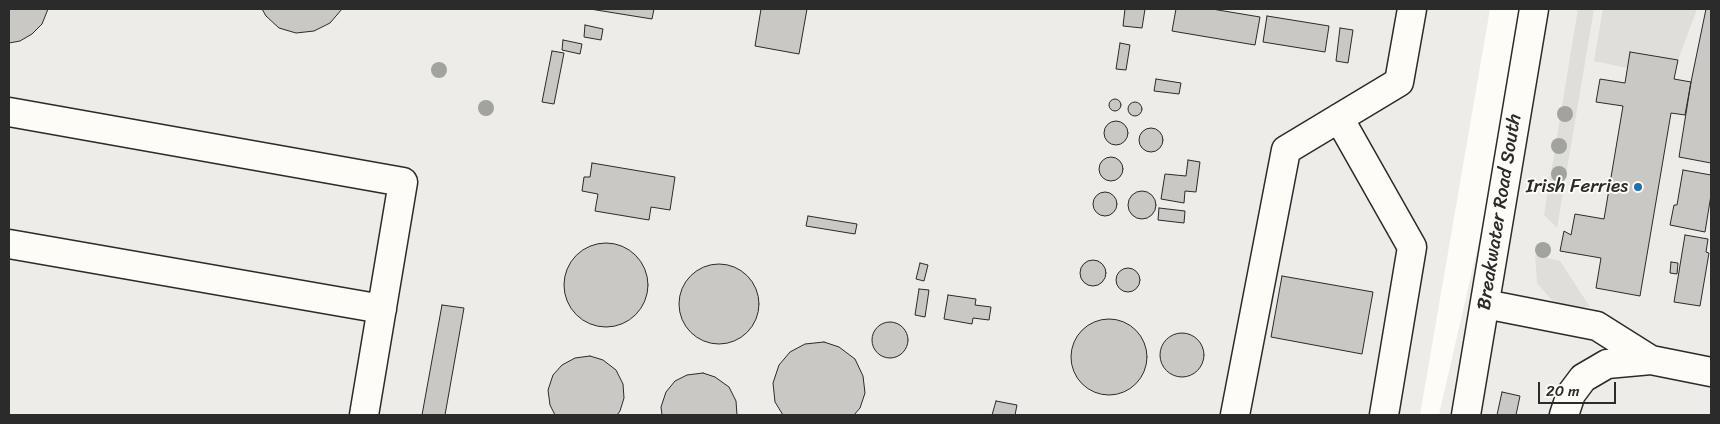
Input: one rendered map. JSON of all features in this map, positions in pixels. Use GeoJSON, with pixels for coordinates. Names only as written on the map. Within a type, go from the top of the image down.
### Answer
{"type":"FeatureCollection","features":[{"type":"Feature","properties":{"kind":"street"},"geometry":{"type":"LineString","coordinates":[[1235,415],[1286,150],[1399,82],[1412,9]]}},
{"type":"Feature","properties":{"kind":"street","name":"Breakwater Road South"},"geometry":{"type":"LineString","coordinates":[[1466,415],[1534,9]]}},
{"type":"Feature","properties":{"kind":"street"},"geometry":{"type":"LineString","coordinates":[[9,112],[404,182],[364,415]]}},
{"type":"Feature","properties":{"kind":"street"},"geometry":{"type":"LineString","coordinates":[[1339,118],[1412,246],[1384,415]]}},
{"type":"Feature","properties":{"kind":"street"},"geometry":{"type":"LineString","coordinates":[[9,244],[382,309]]}},
{"type":"Feature","properties":{"kind":"street"},"geometry":{"type":"LineString","coordinates":[[1485,304],[1597,326],[1651,360]]}},
{"type":"Feature","properties":{"kind":"street"},"geometry":{"type":"LineString","coordinates":[[1564,415],[1571,394],[1583,378],[1607,364],[1651,360],[1711,372]]}},
{"type":"Feature","properties":{"kind":"shaded area"},"geometry":{"type":"Polygon","coordinates":[[[9,9],[1490,9],[1420,415],[9,415],[9,9]]]}},
{"type":"Feature","properties":{"kind":"shaded area"},"geometry":{"type":"Polygon","coordinates":[[[1532,9],[1711,9],[1711,415],[1439,415],[1532,9]]]}},
{"type":"Feature","properties":{"kind":"shaded area"},"geometry":{"type":"Polygon","coordinates":[[[1578,9],[1594,9],[1557,228],[1544,215],[1578,9]]]}},
{"type":"Feature","properties":{"kind":"shaded area"},"geometry":{"type":"Polygon","coordinates":[[[1603,9],[1697,9],[1678,60],[1630,52],[1627,68],[1594,61],[1603,9]]]}},
{"type":"Feature","properties":{"kind":"shaded area"},"geometry":{"type":"Polygon","coordinates":[[[1535,255],[1560,261],[1590,307],[1558,307],[1537,283],[1535,255]]]}},
{"type":"Feature","properties":{"kind":"building"},"geometry":{"type":"Polygon","coordinates":[[[9,9],[48,9],[42,24],[32,34],[20,41],[9,43],[9,9]]]}},
{"type":"Feature","properties":{"kind":"building"},"geometry":{"type":"Polygon","coordinates":[[[262,9],[342,9],[330,23],[314,31],[296,33],[279,28],[266,16],[262,9]]]}},
{"type":"Feature","properties":{"kind":"building"},"geometry":{"type":"Polygon","coordinates":[[[590,9],[654,9],[652,19],[590,9]]]}},
{"type":"Feature","properties":{"kind":"building"},"geometry":{"type":"Polygon","coordinates":[[[761,9],[807,9],[799,54],[755,46],[761,9]]]}},
{"type":"Feature","properties":{"kind":"building"},"geometry":{"type":"Polygon","coordinates":[[[1125,9],[1145,9],[1142,28],[1123,26],[1125,9]]]}},
{"type":"Feature","properties":{"kind":"building"},"geometry":{"type":"Polygon","coordinates":[[[1176,9],[1212,9],[1260,17],[1255,45],[1172,31],[1176,9]]]}},
{"type":"Feature","properties":{"kind":"building"},"geometry":{"type":"Polygon","coordinates":[[[1706,9],[1711,9],[1711,163],[1679,157],[1691,82],[1706,9]]]}},
{"type":"Feature","properties":{"kind":"building"},"geometry":{"type":"Polygon","coordinates":[[[1267,16],[1329,26],[1325,52],[1263,42],[1267,16]]]}},
{"type":"Feature","properties":{"kind":"building"},"geometry":{"type":"Polygon","coordinates":[[[585,25],[603,29],[601,40],[584,37],[585,25]]]}},
{"type":"Feature","properties":{"kind":"building"},"geometry":{"type":"Polygon","coordinates":[[[1340,28],[1353,30],[1348,63],[1336,61],[1340,28]]]}},
{"type":"Feature","properties":{"kind":"building"},"geometry":{"type":"Polygon","coordinates":[[[563,40],[582,44],[580,54],[562,50],[563,40]]]}},
{"type":"Feature","properties":{"kind":"building"},"geometry":{"type":"Polygon","coordinates":[[[1120,43],[1130,45],[1126,70],[1116,69],[1120,43]]]}},
{"type":"Feature","properties":{"kind":"building"},"geometry":{"type":"Polygon","coordinates":[[[552,51],[564,53],[554,104],[542,102],[552,51]]]}},
{"type":"Feature","properties":{"kind":"building"},"geometry":{"type":"Polygon","coordinates":[[[1630,52],[1678,60],[1674,79],[1691,82],[1685,115],[1671,113],[1640,296],[1596,288],[1601,258],[1560,251],[1564,231],[1571,235],[1575,214],[1604,219],[1623,106],[1596,102],[1600,79],[1625,83],[1630,52]]]}},
{"type":"Feature","properties":{"kind":"building"},"geometry":{"type":"Polygon","coordinates":[[[1156,79],[1181,83],[1179,94],[1154,91],[1156,79]]]}},
{"type":"Feature","properties":{"kind":"building"},"geometry":{"type":"Polygon","coordinates":[[[1113,99],[1117,99],[1121,105],[1117,111],[1113,111],[1109,107],[1109,103],[1113,99]]]}},
{"type":"Feature","properties":{"kind":"building"},"geometry":{"type":"Polygon","coordinates":[[[1135,102],[1140,104],[1142,109],[1140,114],[1135,116],[1130,114],[1128,109],[1130,104],[1135,102]]]}},
{"type":"Feature","properties":{"kind":"building"},"geometry":{"type":"Polygon","coordinates":[[[1116,121],[1124,125],[1128,133],[1124,141],[1116,145],[1108,141],[1104,133],[1108,125],[1116,121]]]}},
{"type":"Feature","properties":{"kind":"building"},"geometry":{"type":"Polygon","coordinates":[[[1151,128],[1160,131],[1163,140],[1160,149],[1151,152],[1142,149],[1139,140],[1142,131],[1151,128]]]}},
{"type":"Feature","properties":{"kind":"building"},"geometry":{"type":"Polygon","coordinates":[[[1111,157],[1120,160],[1123,169],[1120,178],[1111,181],[1102,178],[1099,169],[1102,160],[1111,157]]]}},
{"type":"Feature","properties":{"kind":"building"},"geometry":{"type":"Polygon","coordinates":[[[1188,160],[1200,162],[1196,192],[1185,191],[1184,203],[1161,199],[1165,174],[1186,176],[1188,160]]]}},
{"type":"Feature","properties":{"kind":"building"},"geometry":{"type":"Polygon","coordinates":[[[592,163],[675,177],[670,210],[651,207],[649,220],[595,211],[598,194],[582,191],[584,177],[590,177],[592,163]]]}},
{"type":"Feature","properties":{"kind":"building"},"geometry":{"type":"Polygon","coordinates":[[[1683,170],[1711,175],[1711,195],[1705,232],[1670,225],[1674,205],[1677,205],[1683,170]]]}},
{"type":"Feature","properties":{"kind":"building"},"geometry":{"type":"Polygon","coordinates":[[[1142,191],[1152,195],[1156,205],[1152,215],[1142,219],[1132,215],[1128,205],[1132,195],[1142,191]]]}},
{"type":"Feature","properties":{"kind":"building"},"geometry":{"type":"Polygon","coordinates":[[[1105,192],[1110,193],[1116,199],[1116,209],[1110,215],[1105,216],[1100,215],[1094,209],[1093,204],[1094,199],[1100,193],[1105,192]]]}},
{"type":"Feature","properties":{"kind":"building"},"geometry":{"type":"Polygon","coordinates":[[[1159,208],[1185,211],[1184,223],[1158,220],[1159,208]]]}},
{"type":"Feature","properties":{"kind":"building"},"geometry":{"type":"Polygon","coordinates":[[[808,216],[857,224],[855,234],[806,226],[808,216]]]}},
{"type":"Feature","properties":{"kind":"building"},"geometry":{"type":"Polygon","coordinates":[[[1685,235],[1708,239],[1706,252],[1709,253],[1700,306],[1674,302],[1685,235]]]}},
{"type":"Feature","properties":{"kind":"building"},"geometry":{"type":"Polygon","coordinates":[[[606,243],[622,246],[636,255],[645,269],[648,285],[645,301],[636,315],[622,324],[606,327],[590,324],[576,315],[567,301],[564,285],[567,269],[576,255],[590,246],[606,243]]]}},
{"type":"Feature","properties":{"kind":"building"},"geometry":{"type":"Polygon","coordinates":[[[1093,260],[1102,264],[1106,273],[1102,282],[1093,286],[1084,282],[1080,273],[1084,264],[1093,260]]]}},
{"type":"Feature","properties":{"kind":"building"},"geometry":{"type":"Polygon","coordinates":[[[1671,262],[1678,263],[1677,274],[1670,273],[1671,262]]]}},
{"type":"Feature","properties":{"kind":"building"},"geometry":{"type":"Polygon","coordinates":[[[920,263],[928,265],[924,281],[916,279],[920,263]]]}},
{"type":"Feature","properties":{"kind":"building"},"geometry":{"type":"Polygon","coordinates":[[[719,264],[734,267],[747,276],[756,289],[759,304],[756,319],[747,332],[734,341],[719,344],[704,341],[691,332],[682,319],[679,304],[682,289],[691,276],[704,267],[719,264]]]}},
{"type":"Feature","properties":{"kind":"building"},"geometry":{"type":"Polygon","coordinates":[[[1128,268],[1133,269],[1139,275],[1139,285],[1133,291],[1128,292],[1123,291],[1117,285],[1116,280],[1117,275],[1123,269],[1128,268]]]}},
{"type":"Feature","properties":{"kind":"building"},"geometry":{"type":"Polygon","coordinates":[[[1282,276],[1373,292],[1362,354],[1271,337],[1282,276]]]}},
{"type":"Feature","properties":{"kind":"building"},"geometry":{"type":"Polygon","coordinates":[[[919,289],[929,290],[925,317],[915,315],[919,289]]]}},
{"type":"Feature","properties":{"kind":"building"},"geometry":{"type":"Polygon","coordinates":[[[948,295],[976,299],[975,305],[991,307],[989,320],[973,318],[972,324],[944,319],[948,295]]]}},
{"type":"Feature","properties":{"kind":"building"},"geometry":{"type":"Polygon","coordinates":[[[442,305],[464,308],[445,415],[422,415],[442,305]]]}},
{"type":"Feature","properties":{"kind":"building"},"geometry":{"type":"Polygon","coordinates":[[[1109,319],[1123,322],[1136,330],[1144,343],[1147,357],[1144,371],[1136,384],[1123,392],[1109,395],[1095,392],[1082,384],[1074,371],[1071,357],[1074,343],[1082,330],[1095,322],[1109,319]]]}},
{"type":"Feature","properties":{"kind":"building"},"geometry":{"type":"Polygon","coordinates":[[[890,322],[897,323],[903,327],[907,333],[907,347],[903,353],[897,357],[890,358],[883,357],[877,353],[873,347],[872,340],[873,333],[877,327],[883,323],[890,322]]]}},
{"type":"Feature","properties":{"kind":"building"},"geometry":{"type":"Polygon","coordinates":[[[1182,333],[1194,337],[1200,343],[1204,355],[1200,367],[1194,373],[1182,377],[1170,373],[1164,367],[1160,355],[1164,343],[1170,337],[1182,333]]]}},
{"type":"Feature","properties":{"kind":"building"},"geometry":{"type":"Polygon","coordinates":[[[824,342],[839,347],[855,359],[863,376],[865,393],[860,408],[854,415],[783,415],[775,402],[773,383],[779,365],[790,352],[805,344],[824,342]]]}},
{"type":"Feature","properties":{"kind":"building"},"geometry":{"type":"Polygon","coordinates":[[[590,356],[603,360],[616,370],[623,384],[624,398],[620,411],[617,415],[555,415],[550,405],[548,390],[553,375],[562,365],[575,358],[590,356]]]}},
{"type":"Feature","properties":{"kind":"building"},"geometry":{"type":"Polygon","coordinates":[[[703,373],[715,377],[729,387],[736,401],[737,415],[662,415],[661,407],[666,392],[675,381],[687,375],[703,373]]]}},
{"type":"Feature","properties":{"kind":"building"},"geometry":{"type":"Polygon","coordinates":[[[1502,392],[1520,396],[1516,415],[1497,415],[1502,392]]]}},
{"type":"Feature","properties":{"kind":"building"},"geometry":{"type":"Polygon","coordinates":[[[996,401],[1017,405],[1015,415],[992,415],[996,401]]]}},
{"type":"Feature","properties":{"kind":"place","name":"Irish Ferries"},"geometry":{"type":"Point","coordinates":[1638,187]}}]}
